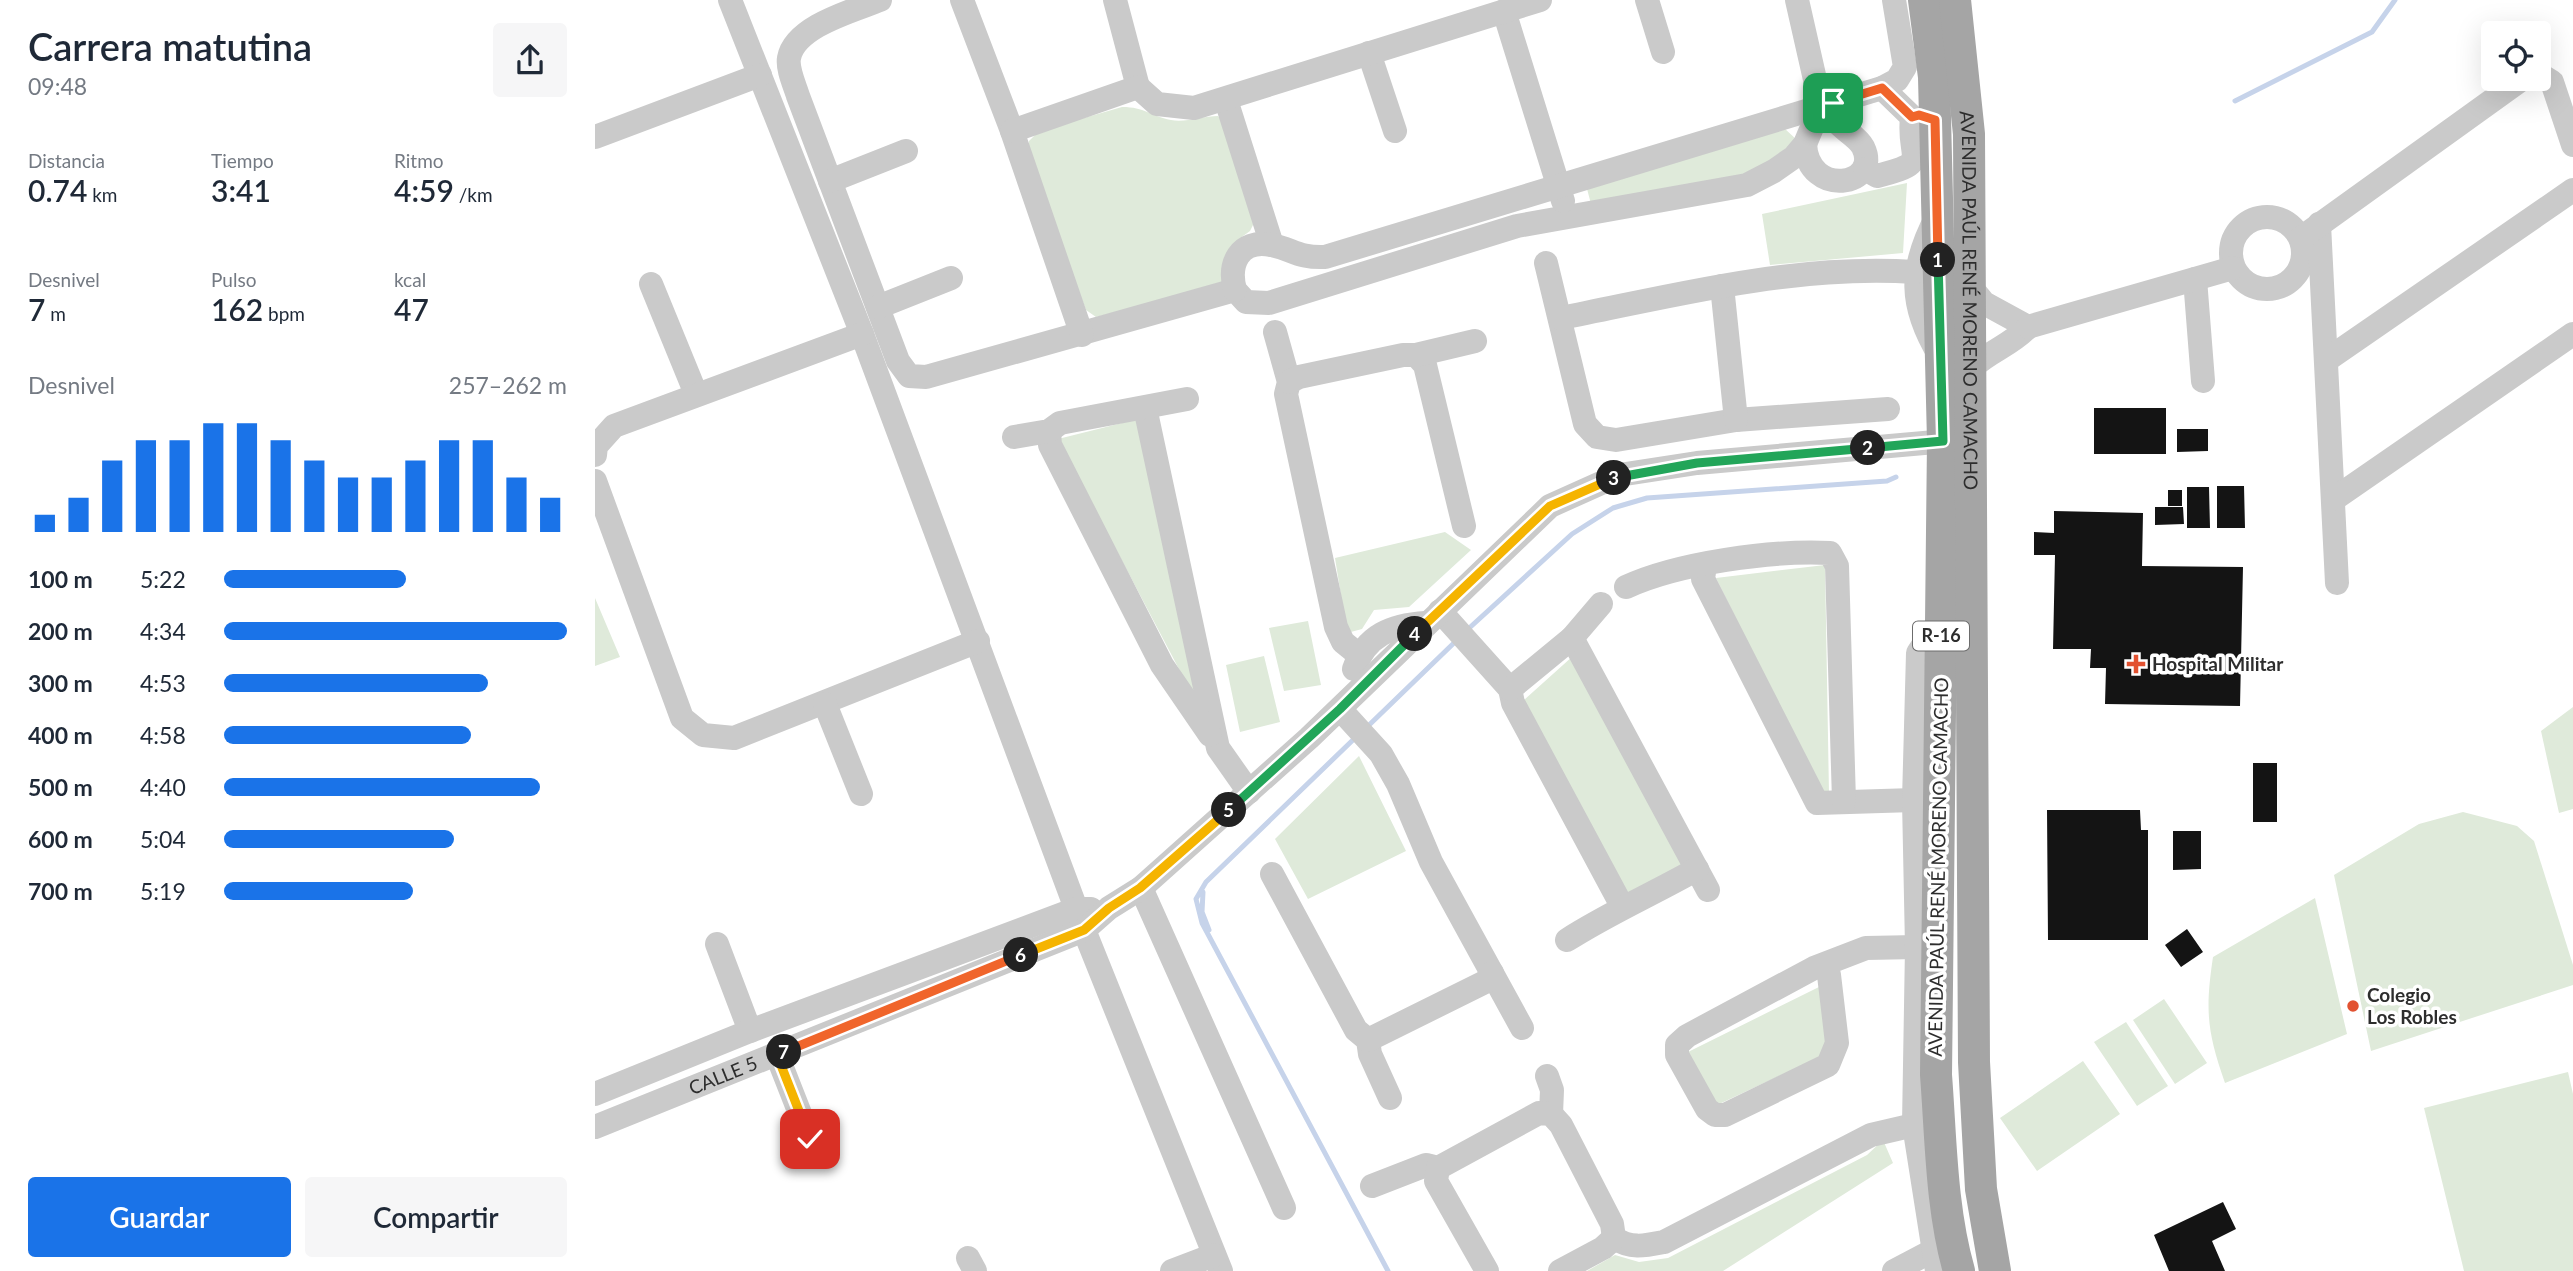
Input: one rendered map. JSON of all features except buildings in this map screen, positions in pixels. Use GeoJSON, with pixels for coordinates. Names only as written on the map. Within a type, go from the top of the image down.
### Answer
{"type":"FeatureCollection","features":[{"type":"Feature","properties":{"kind":"main road","name":"AVENIDA PAÚL RENÉ MORENO CAMACHO"},"geometry":{"type":"LineString","coordinates":[[1924,0],[1934,76],[1924,118],[1937,216],[1941,358],[1958,440],[1974,1062],[1981,1189],[1995,1271]]}},
{"type":"Feature","properties":{"kind":"main road","name":"AVENIDA PAÚL RENÉ MORENO CAMACHO"},"geometry":{"type":"LineString","coordinates":[[1955,0],[1969,134],[1973,367],[1958,440],[1941,618],[1936,1075],[1942,1160],[1959,1271]]}},
{"type":"Feature","properties":{"kind":"street"},"geometry":{"type":"LineString","coordinates":[[730,0],[862,334],[1080,919],[1218,1263],[1172,1271]]}},
{"type":"Feature","properties":{"kind":"street"},"geometry":{"type":"LineString","coordinates":[[880,0],[821,23],[796,42],[788,60],[798,96],[877,307],[898,361],[909,376],[926,377],[1235,290]]}},
{"type":"Feature","properties":{"kind":"street"},"geometry":{"type":"LineString","coordinates":[[962,0],[1012,131],[1082,335]]}},
{"type":"Feature","properties":{"kind":"street"},"geometry":{"type":"LineString","coordinates":[[1115,0],[1138,87],[1157,104],[1194,108],[1227,100],[1540,0]]}},
{"type":"Feature","properties":{"kind":"street"},"geometry":{"type":"LineString","coordinates":[[1647,0],[1663,52]]}},
{"type":"Feature","properties":{"kind":"street"},"geometry":{"type":"LineString","coordinates":[[1797,0],[1827,105],[1836,121],[1861,143],[1867,156],[1865,169],[1854,179],[1836,182],[1823,178],[1806,156],[1805,144]]}},
{"type":"Feature","properties":{"kind":"street"},"geometry":{"type":"LineString","coordinates":[[1827,105],[1805,144],[1774,171],[1747,185],[1569,214],[1517,226],[1269,303],[1246,302],[1235,290],[1230,272],[1236,256],[1253,244],[1272,245],[1295,255],[1325,257],[1882,88],[1897,80],[1905,67],[1894,0]]}},
{"type":"Feature","properties":{"kind":"street"},"geometry":{"type":"LineString","coordinates":[[1504,11],[1557,186],[1569,214]]}},
{"type":"Feature","properties":{"kind":"street"},"geometry":{"type":"LineString","coordinates":[[1369,53],[1395,131]]}},
{"type":"Feature","properties":{"kind":"street"},"geometry":{"type":"LineString","coordinates":[[595,137],[759,75]]}},
{"type":"Feature","properties":{"kind":"street"},"geometry":{"type":"LineString","coordinates":[[2551,81],[2573,145]]}},
{"type":"Feature","properties":{"kind":"street"},"geometry":{"type":"LineString","coordinates":[[1012,131],[1138,87]]}},
{"type":"Feature","properties":{"kind":"street"},"geometry":{"type":"LineString","coordinates":[[1865,169],[1877,176],[1912,164],[1924,118],[1882,88]]}},
{"type":"Feature","properties":{"kind":"street"},"geometry":{"type":"LineString","coordinates":[[2310,231],[2293,226],[2280,218],[2266,216],[2252,219],[2240,227],[2232,239],[2230,254],[2233,268],[2241,279],[2253,287],[2268,289],[2281,286],[2294,278],[2301,266],[2310,231],[2505,91]]}},
{"type":"Feature","properties":{"kind":"street"},"geometry":{"type":"LineString","coordinates":[[1227,100],[1272,245]]}},
{"type":"Feature","properties":{"kind":"street"},"geometry":{"type":"LineString","coordinates":[[830,181],[906,151]]}},
{"type":"Feature","properties":{"kind":"street"},"geometry":{"type":"LineString","coordinates":[[2328,359],[2573,190]]}},
{"type":"Feature","properties":{"kind":"street"},"geometry":{"type":"LineString","coordinates":[[1937,216],[1923,243],[1915,272],[1917,303],[1925,332],[1941,358]]}},
{"type":"Feature","properties":{"kind":"street"},"geometry":{"type":"LineString","coordinates":[[2310,231],[2328,359],[2337,583]]}},
{"type":"Feature","properties":{"kind":"street"},"geometry":{"type":"LineString","coordinates":[[1546,263],[1585,424],[1597,437],[1616,440],[1736,420],[1888,409]]}},
{"type":"Feature","properties":{"kind":"street"},"geometry":{"type":"LineString","coordinates":[[1973,367],[1986,354],[2019,337],[2028,327],[2233,268]]}},
{"type":"Feature","properties":{"kind":"street"},"geometry":{"type":"LineString","coordinates":[[1561,317],[1760,278],[1835,271],[1915,272]]}},
{"type":"Feature","properties":{"kind":"street"},"geometry":{"type":"LineString","coordinates":[[877,307],[951,278]]}},
{"type":"Feature","properties":{"kind":"street"},"geometry":{"type":"LineString","coordinates":[[2195,279],[2203,381]]}},
{"type":"Feature","properties":{"kind":"street"},"geometry":{"type":"LineString","coordinates":[[651,284],[696,394]]}},
{"type":"Feature","properties":{"kind":"street"},"geometry":{"type":"LineString","coordinates":[[1722,286],[1736,420]]}},
{"type":"Feature","properties":{"kind":"street"},"geometry":{"type":"LineString","coordinates":[[1971,287],[1984,303],[2028,327]]}},
{"type":"Feature","properties":{"kind":"street"},"geometry":{"type":"LineString","coordinates":[[1275,332],[1289,382],[1286,394],[1336,627],[1343,642],[1359,655]]}},
{"type":"Feature","properties":{"kind":"street"},"geometry":{"type":"LineString","coordinates":[[595,455],[596,446],[614,426],[862,334]]}},
{"type":"Feature","properties":{"kind":"street"},"geometry":{"type":"LineString","coordinates":[[2333,499],[2573,334]]}},
{"type":"Feature","properties":{"kind":"street"},"geometry":{"type":"LineString","coordinates":[[1289,382],[1299,377],[1475,341]]}},
{"type":"Feature","properties":{"kind":"street"},"geometry":{"type":"LineString","coordinates":[[1416,355],[1425,365],[1464,526]]}},
{"type":"Feature","properties":{"kind":"street"},"geometry":{"type":"LineString","coordinates":[[1014,437],[1049,431],[1060,423],[1187,399]]}},
{"type":"Feature","properties":{"kind":"street"},"geometry":{"type":"LineString","coordinates":[[1143,408],[1218,748]]}},
{"type":"Feature","properties":{"kind":"street"},"geometry":{"type":"LineString","coordinates":[[1049,431],[1050,444],[1162,665],[1249,792]]}},
{"type":"Feature","properties":{"kind":"street"},"geometry":{"type":"LineString","coordinates":[[1080,919],[1109,908],[1140,888],[1348,708],[1440,621],[1550,506],[1619,475],[1697,463],[1958,440]]}},
{"type":"Feature","properties":{"kind":"street"},"geometry":{"type":"LineString","coordinates":[[595,481],[682,718],[703,735],[734,738],[978,641]]}},
{"type":"Feature","properties":{"kind":"street"},"geometry":{"type":"LineString","coordinates":[[1626,587],[1647,577],[1705,565],[1817,552],[1830,553],[1837,566],[1844,801]]}},
{"type":"Feature","properties":{"kind":"street"},"geometry":{"type":"LineString","coordinates":[[1705,565],[1703,579],[1817,803],[1914,800]]}},
{"type":"Feature","properties":{"kind":"street"},"geometry":{"type":"LineString","coordinates":[[1510,689],[1572,638],[1601,604]]}},
{"type":"Feature","properties":{"kind":"street"},"geometry":{"type":"LineString","coordinates":[[1894,1271],[1935,1261],[1915,1125],[1917,947],[1914,800],[1918,653],[1941,618]]}},
{"type":"Feature","properties":{"kind":"street"},"geometry":{"type":"LineString","coordinates":[[1522,1028],[1492,974],[1490,963],[1431,862],[1398,784],[1381,754],[1369,741],[1348,708],[1353,671],[1359,655],[1382,631],[1402,624],[1440,621],[1473,648],[1510,689],[1513,703],[1622,906]]}},
{"type":"Feature","properties":{"kind":"street"},"geometry":{"type":"LineString","coordinates":[[1567,940],[1622,906],[1636,904],[1702,879],[1572,638]]}},
{"type":"Feature","properties":{"kind":"street"},"geometry":{"type":"LineString","coordinates":[[825,704],[861,794]]}},
{"type":"Feature","properties":{"kind":"street"},"geometry":{"type":"LineString","coordinates":[[1272,874],[1356,1030],[1368,1040],[1370,1054],[1390,1098]]}},
{"type":"Feature","properties":{"kind":"street"},"geometry":{"type":"LineString","coordinates":[[1140,888],[1284,1208]]}},
{"type":"Feature","properties":{"kind":"street","name":"CALLE 5"},"geometry":{"type":"LineString","coordinates":[[595,1094],[750,1031],[1080,919]]}},
{"type":"Feature","properties":{"kind":"street","name":"CALLE 5"},"geometry":{"type":"LineString","coordinates":[[595,1127],[777,1055],[1080,919]]}},
{"type":"Feature","properties":{"kind":"street"},"geometry":{"type":"LineString","coordinates":[[717,944],[750,1031]]}},
{"type":"Feature","properties":{"kind":"street"},"geometry":{"type":"LineString","coordinates":[[1823,966],[1829,975],[1837,1043],[1828,1065],[1725,1115],[1715,1115],[1707,1109],[1677,1055],[1677,1045],[1687,1036],[1823,966],[1866,948],[1917,947]]}},
{"type":"Feature","properties":{"kind":"street"},"geometry":{"type":"LineString","coordinates":[[1368,1040],[1485,982],[1492,974]]}},
{"type":"Feature","properties":{"kind":"street"},"geometry":{"type":"LineString","coordinates":[[777,1055],[810,1139]]}},
{"type":"Feature","properties":{"kind":"street"},"geometry":{"type":"LineString","coordinates":[[1547,1076],[1552,1090],[1551,1114]]}},
{"type":"Feature","properties":{"kind":"street"},"geometry":{"type":"LineString","coordinates":[[1373,1186],[1426,1164],[1438,1168],[1539,1113],[1551,1114],[1562,1125],[1612,1224],[1614,1238],[1624,1245],[1639,1248],[1664,1242],[1871,1135],[1915,1125]]}},
{"type":"Feature","properties":{"kind":"street"},"geometry":{"type":"LineString","coordinates":[[1438,1168],[1437,1181],[1487,1271]]}},
{"type":"Feature","properties":{"kind":"street"},"geometry":{"type":"LineString","coordinates":[[1560,1271],[1603,1248],[1614,1238]]}},
{"type":"Feature","properties":{"kind":"green space"},"geometry":{"type":"Polygon","coordinates":[[[1122,107],[1136,108],[1176,121],[1218,116],[1228,127],[1254,223],[1250,231],[1239,239],[1220,286],[1096,317],[1086,310],[1028,155],[1029,141],[1039,131],[1122,107]]]}},
{"type":"Feature","properties":{"kind":"green space"},"geometry":{"type":"Polygon","coordinates":[[[1784,128],[1797,140],[1754,173],[1591,204],[1586,185],[1784,128]]]}},
{"type":"Feature","properties":{"kind":"green space"},"geometry":{"type":"Polygon","coordinates":[[[1907,183],[1903,253],[1770,265],[1762,214],[1907,183]]]}},
{"type":"Feature","properties":{"kind":"green space"},"geometry":{"type":"Polygon","coordinates":[[[1138,419],[1200,709],[1058,439],[1138,419]]]}},
{"type":"Feature","properties":{"kind":"green space"},"geometry":{"type":"Polygon","coordinates":[[[1445,532],[1471,550],[1409,607],[1374,610],[1362,629],[1347,633],[1335,558],[1445,532]]]}},
{"type":"Feature","properties":{"kind":"green space"},"geometry":{"type":"Polygon","coordinates":[[[1825,565],[1829,794],[1822,793],[1716,578],[1825,565]]]}},
{"type":"Feature","properties":{"kind":"green space"},"geometry":{"type":"Polygon","coordinates":[[[595,598],[620,657],[595,666],[595,598]]]}},
{"type":"Feature","properties":{"kind":"green space"},"geometry":{"type":"Polygon","coordinates":[[[1308,621],[1321,685],[1284,691],[1269,628],[1308,621]]]}},
{"type":"Feature","properties":{"kind":"green space"},"geometry":{"type":"Polygon","coordinates":[[[1264,656],[1280,722],[1240,732],[1226,665],[1264,656]]]}},
{"type":"Feature","properties":{"kind":"green space"},"geometry":{"type":"Polygon","coordinates":[[[1573,656],[1683,864],[1625,895],[1523,701],[1573,656]]]}},
{"type":"Feature","properties":{"kind":"green space"},"geometry":{"type":"Polygon","coordinates":[[[2573,707],[2573,809],[2559,813],[2541,731],[2573,707]]]}},
{"type":"Feature","properties":{"kind":"green space"},"geometry":{"type":"Polygon","coordinates":[[[1359,756],[1406,851],[1308,899],[1275,839],[1359,756]]]}},
{"type":"Feature","properties":{"kind":"green space"},"geometry":{"type":"Polygon","coordinates":[[[2463,812],[2517,826],[2534,841],[2573,965],[2573,985],[2371,1051],[2334,875],[2419,824],[2463,812]]]}},
{"type":"Feature","properties":{"kind":"green space"},"geometry":{"type":"Polygon","coordinates":[[[2315,898],[2347,1034],[2225,1083],[2214,1049],[2209,1021],[2213,957],[2315,898]]]}},
{"type":"Feature","properties":{"kind":"green space"},"geometry":{"type":"Polygon","coordinates":[[[1821,986],[1826,1043],[1824,1055],[1717,1105],[1686,1053],[1821,986]]]}},
{"type":"Feature","properties":{"kind":"green space"},"geometry":{"type":"Polygon","coordinates":[[[2164,999],[2207,1063],[2175,1084],[2133,1020],[2164,999]]]}},
{"type":"Feature","properties":{"kind":"green space"},"geometry":{"type":"Polygon","coordinates":[[[2126,1022],[2168,1086],[2137,1106],[2094,1042],[2126,1022]]]}},
{"type":"Feature","properties":{"kind":"green space"},"geometry":{"type":"Polygon","coordinates":[[[2083,1061],[2120,1114],[2037,1171],[2000,1118],[2083,1061]]]}},
{"type":"Feature","properties":{"kind":"green space"},"geometry":{"type":"Polygon","coordinates":[[[2568,1072],[2573,1094],[2573,1271],[2464,1271],[2424,1108],[2568,1072]]]}},
{"type":"Feature","properties":{"kind":"green space"},"geometry":{"type":"Polygon","coordinates":[[[1883,1140],[1893,1163],[1723,1271],[1587,1271],[1615,1255],[1639,1262],[1668,1258],[1867,1155],[1883,1140]]]}},
{"type":"Feature","properties":{"kind":"waterway"},"geometry":{"type":"LineString","coordinates":[[2235,101],[2372,32],[2395,0]]}},
{"type":"Feature","properties":{"kind":"waterway"},"geometry":{"type":"LineString","coordinates":[[1466,631],[1572,534],[1613,508],[1647,498],[1887,481],[1896,477]]}},
{"type":"Feature","properties":{"kind":"waterway"},"geometry":{"type":"LineString","coordinates":[[1366,728],[1457,640]]}},
{"type":"Feature","properties":{"kind":"waterway"},"geometry":{"type":"LineString","coordinates":[[1356,737],[1206,882],[1196,899],[1202,923],[1388,1271]]}},
{"type":"Feature","properties":{"kind":"waterway"},"geometry":{"type":"LineString","coordinates":[[1203,892],[1202,912],[1209,930]]}},
{"type":"Feature","properties":{"kind":"place","name":"Hospital Militar"},"geometry":{"type":"Point","coordinates":[2136,664]}},
{"type":"Feature","properties":{"kind":"place","name":"Colegio Los Robles"},"geometry":{"type":"Point","coordinates":[2353,1006]}},
{"type":"Feature","properties":{"kind":"route"},"geometry":{"type":"LineString","coordinates":[[810,1139],[777,1055],[1084,930],[1109,908],[1140,888],[1309,738],[1550,506],[1619,475],[1697,463],[1943,441],[1935,120],[1919,115],[1912,117],[1882,88],[1833,103]]}}]}
